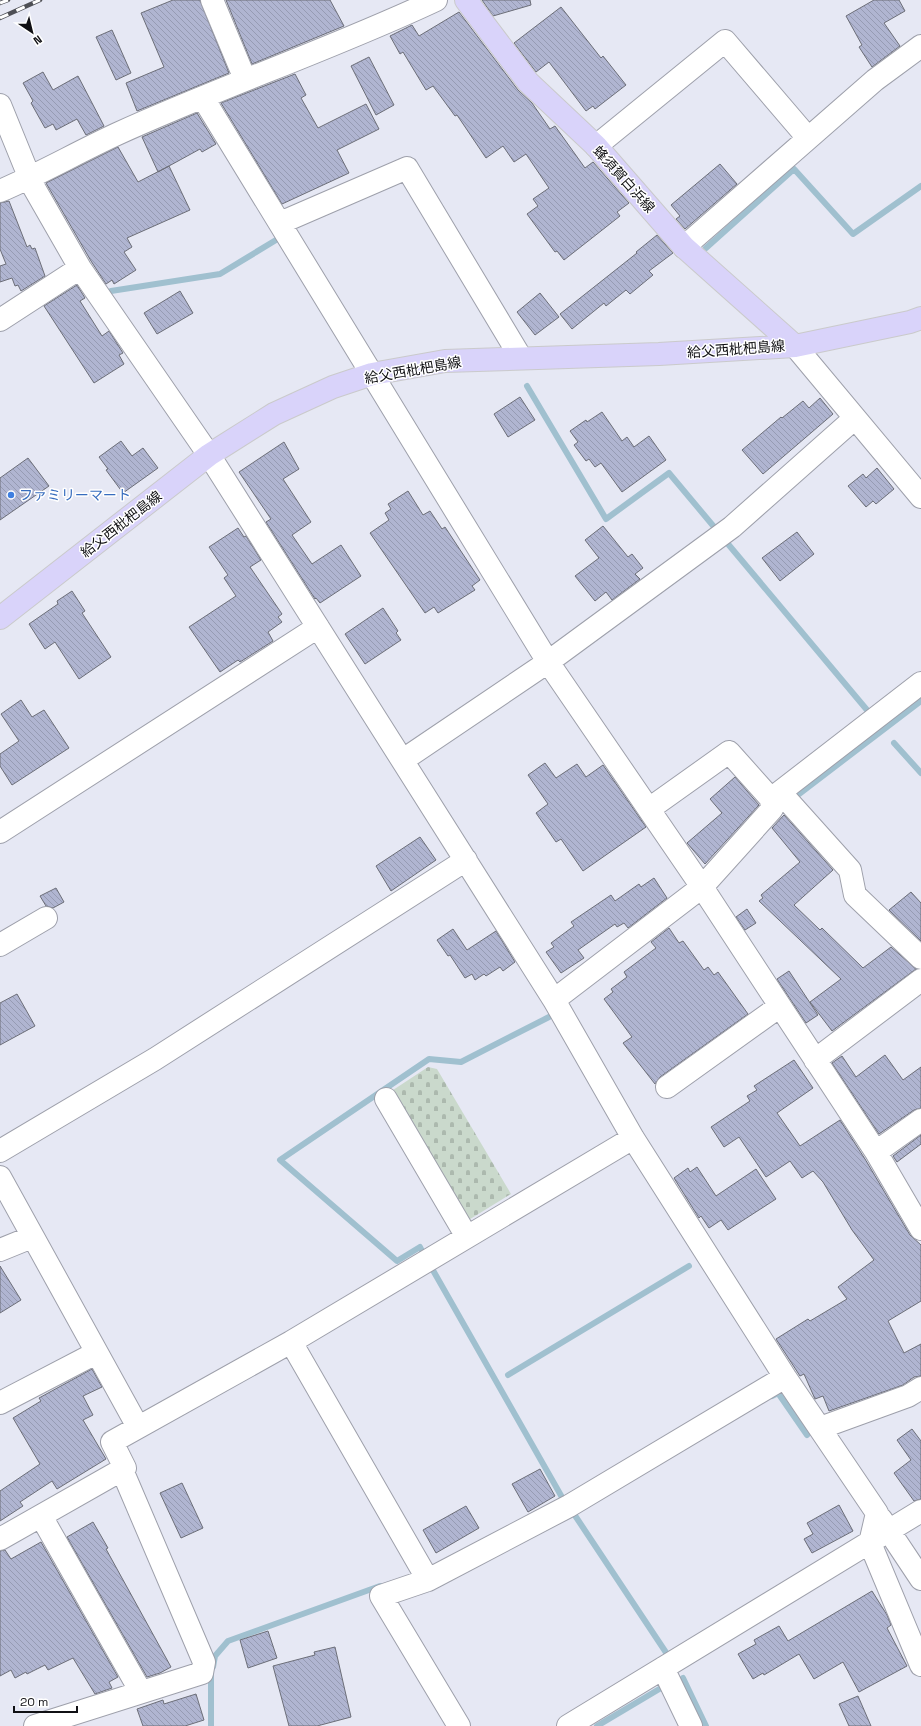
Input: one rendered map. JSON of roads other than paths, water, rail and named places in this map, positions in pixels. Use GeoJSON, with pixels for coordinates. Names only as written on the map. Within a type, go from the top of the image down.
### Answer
{"type":"FeatureCollection","features":[{"type":"Feature","properties":{"kind":"main road","name":"蜂須賀白浜線"},"geometry":{"type":"LineString","coordinates":[[466,0],[528,82],[596,146],[684,247],[795,346]]}},
{"type":"Feature","properties":{"kind":"main road","name":"給父西枇杷島線"},"geometry":{"type":"LineString","coordinates":[[0,618],[209,455],[274,414],[333,387],[372,374],[445,361],[658,354],[795,346],[910,322],[921,318]]}},
{"type":"Feature","properties":{"kind":"street"},"geometry":{"type":"LineString","coordinates":[[212,0],[246,79]]}},
{"type":"Feature","properties":{"kind":"street"},"geometry":{"type":"LineString","coordinates":[[0,190],[30,178],[117,134],[246,79],[392,21],[436,0]]}},
{"type":"Feature","properties":{"kind":"street"},"geometry":{"type":"LineString","coordinates":[[596,146],[725,41],[808,138]]}},
{"type":"Feature","properties":{"kind":"street"},"geometry":{"type":"LineString","coordinates":[[684,247],[875,80],[921,46]]}},
{"type":"Feature","properties":{"kind":"street"},"geometry":{"type":"LineString","coordinates":[[203,98],[548,662],[702,887],[876,1152],[921,1230]]}},
{"type":"Feature","properties":{"kind":"street"},"geometry":{"type":"LineString","coordinates":[[0,105],[30,178],[80,268],[209,455],[554,1000],[633,1138],[785,1377],[921,1579]]}},
{"type":"Feature","properties":{"kind":"street"},"geometry":{"type":"LineString","coordinates":[[280,223],[407,168],[521,358]]}},
{"type":"Feature","properties":{"kind":"street"},"geometry":{"type":"LineString","coordinates":[[0,320],[80,268]]}},
{"type":"Feature","properties":{"kind":"street"},"geometry":{"type":"LineString","coordinates":[[795,346],[921,497]]}},
{"type":"Feature","properties":{"kind":"street"},"geometry":{"type":"LineString","coordinates":[[403,760],[548,662],[732,527],[855,418]]}},
{"type":"Feature","properties":{"kind":"street"},"geometry":{"type":"LineString","coordinates":[[0,832],[318,627]]}},
{"type":"Feature","properties":{"kind":"street"},"geometry":{"type":"LineString","coordinates":[[554,1000],[702,887],[772,809],[775,796],[921,684]]}},
{"type":"Feature","properties":{"kind":"street"},"geometry":{"type":"LineString","coordinates":[[649,809],[729,752],[850,870],[855,895],[921,958]]}},
{"type":"Feature","properties":{"kind":"street"},"geometry":{"type":"LineString","coordinates":[[0,1151],[155,1059],[466,860]]}},
{"type":"Feature","properties":{"kind":"street"},"geometry":{"type":"LineString","coordinates":[[0,945],[46,918]]}},
{"type":"Feature","properties":{"kind":"street"},"geometry":{"type":"LineString","coordinates":[[815,1060],[921,980]]}},
{"type":"Feature","properties":{"kind":"street"},"geometry":{"type":"LineString","coordinates":[[667,1087],[780,1006]]}},
{"type":"Feature","properties":{"kind":"street"},"geometry":{"type":"LineString","coordinates":[[386,1100],[468,1237]]}},
{"type":"Feature","properties":{"kind":"street"},"geometry":{"type":"LineString","coordinates":[[876,1152],[921,1120]]}},
{"type":"Feature","properties":{"kind":"street"},"geometry":{"type":"LineString","coordinates":[[0,1539],[125,1468],[112,1442],[291,1342],[633,1138]]}},
{"type":"Feature","properties":{"kind":"street"},"geometry":{"type":"LineString","coordinates":[[0,1177],[138,1427]]}},
{"type":"Feature","properties":{"kind":"street"},"geometry":{"type":"LineString","coordinates":[[0,1250],[32,1237]]}},
{"type":"Feature","properties":{"kind":"street"},"geometry":{"type":"LineString","coordinates":[[291,1342],[428,1580]]}},
{"type":"Feature","properties":{"kind":"street"},"geometry":{"type":"LineString","coordinates":[[0,1403],[96,1353]]}},
{"type":"Feature","properties":{"kind":"street"},"geometry":{"type":"LineString","coordinates":[[459,1726],[381,1596],[428,1580],[569,1506],[785,1377]]}},
{"type":"Feature","properties":{"kind":"street"},"geometry":{"type":"LineString","coordinates":[[820,1428],[908,1396],[921,1388]]}},
{"type":"Feature","properties":{"kind":"street"},"geometry":{"type":"LineString","coordinates":[[35,1726],[95,1717],[142,1692],[202,1673],[204,1662],[122,1470]]}},
{"type":"Feature","properties":{"kind":"street"},"geometry":{"type":"LineString","coordinates":[[568,1726],[921,1511]]}},
{"type":"Feature","properties":{"kind":"street"},"geometry":{"type":"LineString","coordinates":[[877,1513],[870,1543],[921,1665]]}},
{"type":"Feature","properties":{"kind":"street"},"geometry":{"type":"LineString","coordinates":[[41,1516],[142,1692]]}},
{"type":"Feature","properties":{"kind":"street"},"geometry":{"type":"LineString","coordinates":[[663,1668],[691,1726]]}},
{"type":"Feature","properties":{"kind":"waterway"},"geometry":{"type":"LineString","coordinates":[[706,248],[794,169],[853,234],[921,186]]}},
{"type":"Feature","properties":{"kind":"waterway"},"geometry":{"type":"LineString","coordinates":[[111,291],[220,274],[276,240]]}},
{"type":"Feature","properties":{"kind":"waterway"},"geometry":{"type":"LineString","coordinates":[[527,386],[606,519],[669,473],[715,528]]}},
{"type":"Feature","properties":{"kind":"waterway"},"geometry":{"type":"LineString","coordinates":[[728,544],[867,710]]}},
{"type":"Feature","properties":{"kind":"waterway"},"geometry":{"type":"LineString","coordinates":[[799,794],[921,701]]}},
{"type":"Feature","properties":{"kind":"waterway"},"geometry":{"type":"LineString","coordinates":[[894,743],[921,773]]}},
{"type":"Feature","properties":{"kind":"waterway"},"geometry":{"type":"LineString","coordinates":[[422,1251],[420,1247],[397,1261],[280,1160],[429,1059],[461,1062],[549,1017]]}},
{"type":"Feature","properties":{"kind":"waterway"},"geometry":{"type":"LineString","coordinates":[[430,1265],[563,1499]]}},
{"type":"Feature","properties":{"kind":"waterway"},"geometry":{"type":"LineString","coordinates":[[508,1375],[689,1266]]}},
{"type":"Feature","properties":{"kind":"waterway"},"geometry":{"type":"LineString","coordinates":[[772,1396],[778,1393],[807,1435]]}},
{"type":"Feature","properties":{"kind":"waterway"},"geometry":{"type":"LineString","coordinates":[[572,1511],[667,1654]]}},
{"type":"Feature","properties":{"kind":"waterway"},"geometry":{"type":"LineString","coordinates":[[213,1667],[215,1656],[228,1641],[380,1586]]}},
{"type":"Feature","properties":{"kind":"waterway"},"geometry":{"type":"LineString","coordinates":[[211,1671],[211,1726]]}},
{"type":"Feature","properties":{"kind":"waterway"},"geometry":{"type":"LineString","coordinates":[[683,1678],[706,1726]]}},
{"type":"Feature","properties":{"kind":"waterway"},"geometry":{"type":"LineString","coordinates":[[597,1726],[661,1688]]}},
{"type":"Feature","properties":{"kind":"railway"},"geometry":{"type":"LineString","coordinates":[[0,3],[8,0]]}},
{"type":"Feature","properties":{"kind":"railway"},"geometry":{"type":"LineString","coordinates":[[0,18],[40,0]]}},
{"type":"Feature","properties":{"kind":"place","name":"ファミリーマート"},"geometry":{"type":"Point","coordinates":[11,495]}}]}
